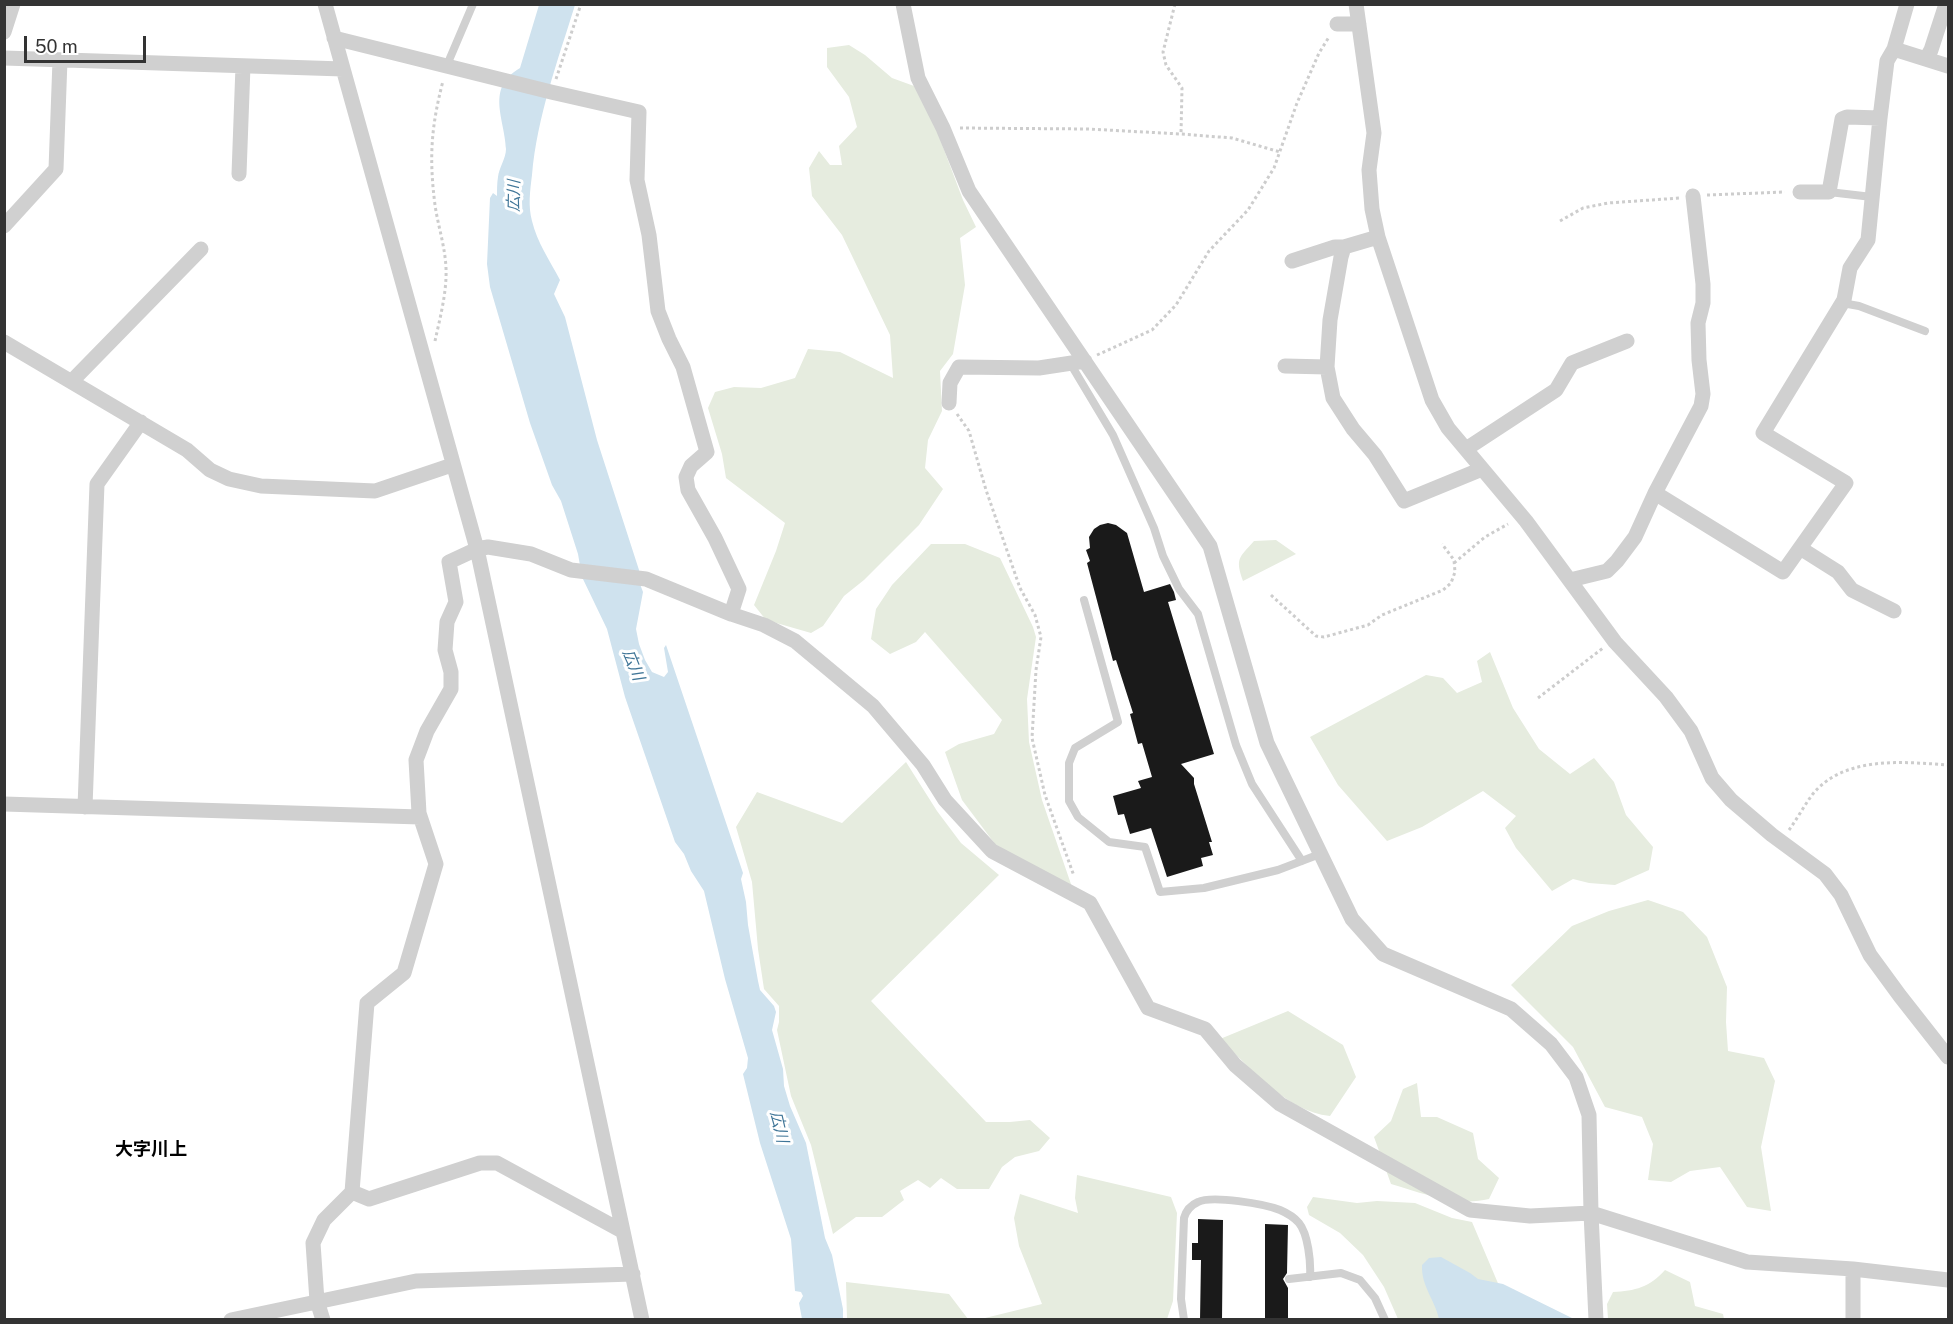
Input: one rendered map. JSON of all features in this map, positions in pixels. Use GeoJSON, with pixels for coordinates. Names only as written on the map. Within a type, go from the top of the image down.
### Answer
{"type":"FeatureCollection","features":[{"type":"Feature","properties":{"kind":"street"},"geometry":{"type":"LineString","coordinates":[[4,32],[14,8],[13,4]]}},
{"type":"Feature","properties":{"kind":"street"},"geometry":{"type":"LineString","coordinates":[[326,4],[477,549],[642,1320]]}},
{"type":"Feature","properties":{"kind":"street"},"geometry":{"type":"LineString","coordinates":[[903,4],[918,78],[944,128],[969,191],[1078,362],[1210,546],[1267,743],[1352,919],[1383,954],[1511,1009],[1551,1044],[1576,1077],[1589,1115],[1596,1320]]}},
{"type":"Feature","properties":{"kind":"street"},"geometry":{"type":"LineString","coordinates":[[1356,4],[1374,133],[1369,170],[1372,208],[1378,237],[1432,400],[1448,428],[1522,515],[1614,639],[1666,697],[1691,731],[1712,777],[1731,800],[1825,874],[1841,895],[1870,955],[1948,1057]]}},
{"type":"Feature","properties":{"kind":"street"},"geometry":{"type":"LineString","coordinates":[[1655,493],[1783,572],[1846,483],[1763,433],[1842,303],[1850,268],[1868,240],[1887,61],[1894,49],[1907,4]]}},
{"type":"Feature","properties":{"kind":"street"},"geometry":{"type":"LineString","coordinates":[[1926,59],[1947,4]]}},
{"type":"Feature","properties":{"kind":"street"},"geometry":{"type":"LineString","coordinates":[[1337,24],[1359,24]]}},
{"type":"Feature","properties":{"kind":"street"},"geometry":{"type":"LineString","coordinates":[[334,38],[639,112],[637,180],[649,235],[658,311],[683,367],[707,452],[691,466],[686,477],[688,490],[715,538],[739,590],[731,614]]}},
{"type":"Feature","properties":{"kind":"street"},"geometry":{"type":"LineString","coordinates":[[1894,49],[1948,66]]}},
{"type":"Feature","properties":{"kind":"street"},"geometry":{"type":"LineString","coordinates":[[4,57],[343,69]]}},
{"type":"Feature","properties":{"kind":"street"},"geometry":{"type":"LineString","coordinates":[[4,226],[56,169],[60,60]]}},
{"type":"Feature","properties":{"kind":"street"},"geometry":{"type":"LineString","coordinates":[[239,174],[243,66]]}},
{"type":"Feature","properties":{"kind":"street"},"geometry":{"type":"LineString","coordinates":[[1800,192],[1829,192],[1842,119],[1847,117],[1880,118]]}},
{"type":"Feature","properties":{"kind":"street"},"geometry":{"type":"LineString","coordinates":[[1570,580],[1607,571],[1635,537],[1655,493],[1701,406],[1703,394],[1698,323],[1703,303],[1694,196]]}},
{"type":"Feature","properties":{"kind":"street"},"geometry":{"type":"LineString","coordinates":[[1292,261],[1335,247],[1344,247],[1378,237]]}},
{"type":"Feature","properties":{"kind":"street"},"geometry":{"type":"LineString","coordinates":[[1344,247],[1330,320],[1327,367],[1332,398],[1353,429],[1375,455],[1404,501],[1482,469]]}},
{"type":"Feature","properties":{"kind":"street"},"geometry":{"type":"LineString","coordinates":[[72,381],[201,249]]}},
{"type":"Feature","properties":{"kind":"street"},"geometry":{"type":"LineString","coordinates":[[1466,449],[1556,390],[1572,363],[1627,341]]}},
{"type":"Feature","properties":{"kind":"street"},"geometry":{"type":"LineString","coordinates":[[4,342],[187,450],[210,470],[229,479],[261,486],[375,491],[452,465]]}},
{"type":"Feature","properties":{"kind":"street"},"geometry":{"type":"LineString","coordinates":[[949,403],[951,383],[959,367],[1039,368],[1078,362]]}},
{"type":"Feature","properties":{"kind":"street"},"geometry":{"type":"LineString","coordinates":[[1285,366],[1327,367]]}},
{"type":"Feature","properties":{"kind":"street"},"geometry":{"type":"LineString","coordinates":[[85,807],[97,484],[141,422]]}},
{"type":"Feature","properties":{"kind":"street"},"geometry":{"type":"LineString","coordinates":[[323,1320],[317,1301],[313,1243],[324,1220],[352,1192],[367,1003],[404,973],[436,864],[420,817],[416,760],[427,732],[451,689],[451,672],[445,650],[447,622],[456,602],[449,562],[488,546],[531,554],[571,570],[646,579],[764,625],[795,641],[873,706],[923,765],[945,800],[992,851],[1090,903],[1148,1008],[1204,1029],[1235,1065],[1280,1104],[1470,1210],[1530,1216],[1591,1213],[1747,1262],[1853,1269],[1948,1280]]}},
{"type":"Feature","properties":{"kind":"street"},"geometry":{"type":"LineString","coordinates":[[1800,548],[1838,572],[1852,590],[1894,611]]}},
{"type":"Feature","properties":{"kind":"street"},"geometry":{"type":"LineString","coordinates":[[4,804],[420,817]]}},
{"type":"Feature","properties":{"kind":"street"},"geometry":{"type":"LineString","coordinates":[[352,1192],[369,1199],[480,1163],[497,1163],[622,1231]]}},
{"type":"Feature","properties":{"kind":"street"},"geometry":{"type":"LineString","coordinates":[[1853,1269],[1853,1320]]}},
{"type":"Feature","properties":{"kind":"street"},"geometry":{"type":"LineString","coordinates":[[231,1320],[416,1281],[633,1274]]}},
{"type":"Feature","properties":{"kind":"lane"},"geometry":{"type":"LineString","coordinates":[[447,65],[472,4]]}},
{"type":"Feature","properties":{"kind":"lane"},"geometry":{"type":"LineString","coordinates":[[1829,192],[1872,197]]}},
{"type":"Feature","properties":{"kind":"lane"},"geometry":{"type":"LineString","coordinates":[[1842,303],[1859,306],[1925,331]]}},
{"type":"Feature","properties":{"kind":"lane"},"geometry":{"type":"LineString","coordinates":[[1078,362],[1154,528],[1163,556],[1179,589],[1198,614],[1236,745],[1252,784],[1302,861]]}},
{"type":"Feature","properties":{"kind":"lane"},"geometry":{"type":"LineString","coordinates":[[1084,600],[1118,722],[1075,748],[1069,764],[1069,801],[1078,817],[1109,842],[1144,847],[1160,892],[1203,888],[1278,870],[1320,854]]}},
{"type":"Feature","properties":{"kind":"lane"},"geometry":{"type":"LineString","coordinates":[[1184,1320],[1181,1299],[1184,1218],[1186,1211],[1196,1202],[1220,1198],[1278,1209],[1293,1217],[1301,1225],[1311,1261],[1310,1277]]}},
{"type":"Feature","properties":{"kind":"lane"},"geometry":{"type":"LineString","coordinates":[[1289,1279],[1341,1273],[1360,1280],[1375,1298],[1385,1320]]}},
{"type":"Feature","properties":{"kind":"path"},"geometry":{"type":"LineString","coordinates":[[551,92],[581,4]]}},
{"type":"Feature","properties":{"kind":"path"},"geometry":{"type":"LineString","coordinates":[[1175,4],[1163,52],[1166,65],[1182,88],[1181,134]]}},
{"type":"Feature","properties":{"kind":"path"},"geometry":{"type":"LineString","coordinates":[[1078,362],[1152,330],[1176,305],[1209,251],[1248,210],[1274,168],[1297,103],[1319,53],[1337,24]]}},
{"type":"Feature","properties":{"kind":"path"},"geometry":{"type":"LineString","coordinates":[[434,347],[446,281],[446,267],[443,235],[434,197],[431,139],[436,105],[447,65]]}},
{"type":"Feature","properties":{"kind":"path"},"geometry":{"type":"LineString","coordinates":[[944,128],[1088,129],[1181,134],[1232,138],[1280,152]]}},
{"type":"Feature","properties":{"kind":"path"},"geometry":{"type":"LineString","coordinates":[[949,403],[969,431],[986,490],[1020,588],[1035,615],[1041,637],[1036,670],[1032,738],[1045,795],[1081,898]]}},
{"type":"Feature","properties":{"kind":"path"},"geometry":{"type":"LineString","coordinates":[[1454,563],[1485,537],[1522,515]]}},
{"type":"Feature","properties":{"kind":"path"},"geometry":{"type":"LineString","coordinates":[[1271,595],[1316,636],[1324,637],[1368,626],[1382,615],[1443,590],[1451,583],[1455,572],[1454,563],[1442,544]]}},
{"type":"Feature","properties":{"kind":"path"},"geometry":{"type":"LineString","coordinates":[[1538,698],[1568,677],[1614,639]]}},
{"type":"Feature","properties":{"kind":"path"},"geometry":{"type":"LineString","coordinates":[[1782,842],[1813,794],[1836,775],[1856,768],[1898,761],[1948,765]]}},
{"type":"Feature","properties":{"kind":"shaded area"},"geometry":{"type":"Polygon","coordinates":[[[849,45],[865,55],[892,78],[914,86],[937,131],[963,200],[976,227],[960,238],[965,285],[953,354],[940,371],[942,411],[928,440],[925,468],[943,489],[919,525],[864,580],[844,596],[823,626],[811,633],[766,620],[754,605],[785,523],[726,478],[722,454],[708,408],[715,392],[734,387],[761,388],[795,378],[808,349],[840,352],[893,378],[890,335],[842,235],[812,196],[809,168],[819,151],[830,165],[842,165],[839,146],[857,127],[849,97],[827,67],[827,48],[849,45]]]}},
{"type":"Feature","properties":{"kind":"shaded area"},"geometry":{"type":"Polygon","coordinates":[[[1276,540],[1296,554],[1243,581],[1239,563],[1245,551],[1254,541],[1276,540]]]}},
{"type":"Feature","properties":{"kind":"shaded area"},"geometry":{"type":"Polygon","coordinates":[[[931,544],[965,544],[1000,558],[1033,627],[1036,637],[1027,699],[1029,742],[1042,800],[1072,887],[1037,870],[995,844],[962,800],[945,752],[959,744],[994,734],[1002,720],[925,632],[916,642],[890,654],[871,639],[876,609],[892,585],[931,544]]]}},
{"type":"Feature","properties":{"kind":"shaded area"},"geometry":{"type":"Polygon","coordinates":[[[1490,652],[1513,708],[1539,749],[1570,774],[1594,758],[1614,782],[1626,815],[1653,847],[1649,870],[1615,885],[1573,879],[1552,891],[1516,848],[1505,828],[1516,816],[1483,791],[1422,827],[1387,841],[1338,785],[1310,737],[1426,675],[1443,678],[1457,693],[1482,682],[1477,661],[1490,652]]]}},
{"type":"Feature","properties":{"kind":"shaded area"},"geometry":{"type":"Polygon","coordinates":[[[906,762],[937,811],[961,843],[999,875],[871,1001],[986,1122],[1030,1120],[1050,1138],[1039,1151],[1015,1157],[1002,1167],[989,1189],[957,1189],[941,1178],[930,1188],[918,1180],[900,1191],[904,1200],[882,1217],[856,1217],[833,1234],[811,1145],[791,1096],[777,1030],[779,1006],[764,989],[752,882],[736,827],[757,792],[842,823],[906,762]]]}},
{"type":"Feature","properties":{"kind":"shaded area"},"geometry":{"type":"Polygon","coordinates":[[[1648,900],[1683,912],[1707,937],[1727,987],[1728,1051],[1764,1058],[1775,1081],[1761,1147],[1771,1211],[1747,1207],[1720,1167],[1690,1171],[1671,1182],[1648,1180],[1653,1144],[1642,1117],[1605,1107],[1573,1047],[1511,985],[1572,926],[1609,911],[1648,900]]]}},
{"type":"Feature","properties":{"kind":"shaded area"},"geometry":{"type":"Polygon","coordinates":[[[1288,1011],[1343,1045],[1356,1077],[1330,1116],[1298,1106],[1284,1097],[1257,1075],[1220,1039],[1288,1011]]]}},
{"type":"Feature","properties":{"kind":"shaded area"},"geometry":{"type":"Polygon","coordinates":[[[1417,1083],[1421,1117],[1437,1117],[1473,1133],[1478,1159],[1499,1178],[1489,1199],[1452,1200],[1391,1184],[1374,1137],[1391,1121],[1403,1089],[1417,1083]]]}},
{"type":"Feature","properties":{"kind":"shaded area"},"geometry":{"type":"Polygon","coordinates":[[[1077,1175],[1171,1197],[1177,1213],[1173,1301],[1167,1319],[981,1319],[1042,1304],[1019,1246],[1014,1218],[1020,1194],[1078,1213],[1075,1198],[1077,1175]]]}},
{"type":"Feature","properties":{"kind":"shaded area"},"geometry":{"type":"Polygon","coordinates":[[[1313,1197],[1357,1203],[1377,1201],[1415,1203],[1452,1218],[1472,1222],[1500,1288],[1460,1319],[1398,1319],[1384,1287],[1363,1255],[1340,1233],[1309,1215],[1307,1207],[1313,1197]]]}},
{"type":"Feature","properties":{"kind":"shaded area"},"geometry":{"type":"Polygon","coordinates":[[[1665,1270],[1690,1282],[1695,1306],[1723,1314],[1724,1319],[1608,1319],[1607,1304],[1613,1292],[1642,1287],[1665,1270]]]}},
{"type":"Feature","properties":{"kind":"shaded area"},"geometry":{"type":"Polygon","coordinates":[[[846,1282],[949,1294],[968,1319],[847,1319],[846,1282]]]}},
{"type":"Feature","properties":{"kind":"water","name":"広川"},"geometry":{"type":"Polygon","coordinates":[[[539,5],[575,5],[538,132],[530,193],[532,221],[540,244],[560,280],[554,294],[565,317],[597,440],[639,570],[643,592],[636,629],[639,644],[652,672],[664,677],[668,672],[664,648],[666,645],[743,873],[741,879],[760,990],[774,1006],[776,1012],[772,1030],[783,1069],[784,1086],[806,1143],[825,1238],[832,1255],[843,1319],[802,1319],[799,1303],[803,1296],[801,1292],[795,1291],[791,1239],[760,1143],[743,1074],[747,1068],[748,1058],[725,979],[704,891],[675,842],[625,697],[607,629],[582,577],[578,554],[561,501],[552,485],[530,423],[490,287],[487,264],[490,198],[493,193],[497,196],[497,184],[506,149],[499,105],[500,95],[509,76],[520,68],[539,5]]]}},
{"type":"Feature","properties":{"kind":"water"},"geometry":{"type":"Polygon","coordinates":[[[1441,1257],[1478,1279],[1503,1284],[1574,1319],[1439,1319],[1424,1280],[1422,1265],[1429,1258],[1441,1257]]]}},
{"type":"Feature","properties":{"kind":"building"},"geometry":{"type":"Polygon","coordinates":[[[1108,523],[1116,525],[1127,533],[1144,592],[1170,584],[1174,592],[1176,600],[1168,602],[1214,754],[1181,764],[1194,778],[1212,842],[1209,842],[1213,855],[1201,858],[1203,866],[1167,877],[1151,828],[1130,834],[1124,814],[1118,815],[1113,796],[1141,788],[1138,781],[1152,777],[1142,743],[1138,744],[1130,714],[1133,713],[1116,660],[1113,661],[1087,563],[1090,561],[1086,550],[1090,548],[1089,537],[1094,529],[1108,523]]]}},
{"type":"Feature","properties":{"kind":"building"},"geometry":{"type":"Polygon","coordinates":[[[1198,1219],[1223,1220],[1222,1320],[1200,1320],[1201,1260],[1192,1260],[1192,1243],[1198,1243],[1198,1219]]]}},
{"type":"Feature","properties":{"kind":"building"},"geometry":{"type":"Polygon","coordinates":[[[1265,1224],[1288,1225],[1287,1273],[1283,1279],[1288,1288],[1288,1320],[1265,1320],[1265,1224]]]}},
{"type":"Feature","properties":{"kind":"district","name":"大字川上"},"geometry":{"type":"Point","coordinates":[151,1149]}}]}
